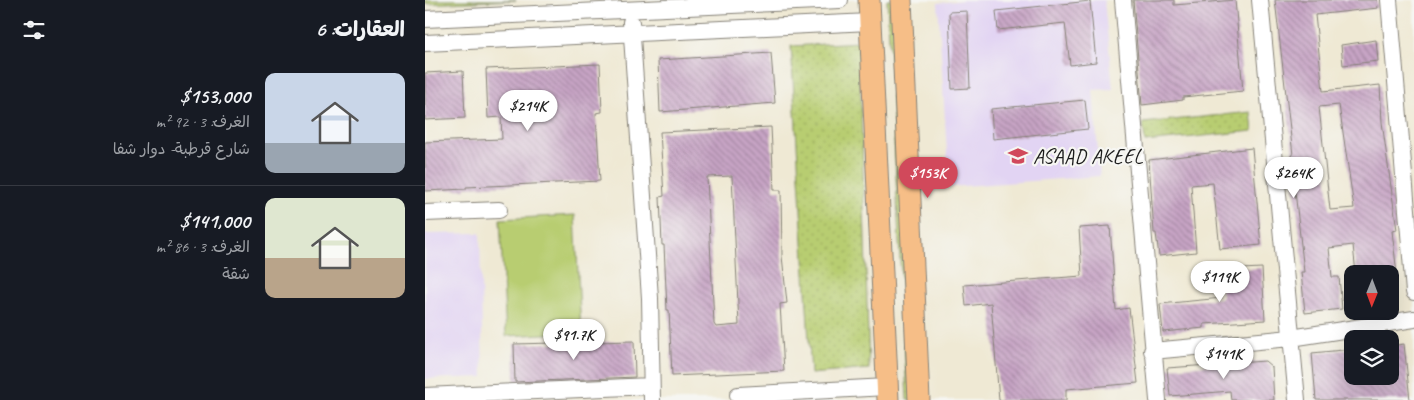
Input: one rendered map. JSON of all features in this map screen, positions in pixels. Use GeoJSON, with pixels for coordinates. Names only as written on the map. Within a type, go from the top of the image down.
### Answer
{"type":"FeatureCollection","features":[{"type":"Feature","properties":{"kind":"main road"},"geometry":{"type":"LineString","coordinates":[[869,0],[887,393]]}},
{"type":"Feature","properties":{"kind":"main road"},"geometry":{"type":"LineString","coordinates":[[901,0],[919,400]]}},
{"type":"Feature","properties":{"kind":"street"},"geometry":{"type":"LineString","coordinates":[[425,20],[840,0]]}},
{"type":"Feature","properties":{"kind":"street"},"geometry":{"type":"LineString","coordinates":[[1123,0],[1158,400]]}},
{"type":"Feature","properties":{"kind":"street"},"geometry":{"type":"LineString","coordinates":[[1260,0],[1297,400]]}},
{"type":"Feature","properties":{"kind":"street"},"geometry":{"type":"LineString","coordinates":[[1389,0],[1414,292]]}},
{"type":"Feature","properties":{"kind":"street"},"geometry":{"type":"LineString","coordinates":[[425,396],[652,393],[649,288],[631,10]]}},
{"type":"Feature","properties":{"kind":"street"},"geometry":{"type":"LineString","coordinates":[[425,43],[870,22]]}},
{"type":"Feature","properties":{"kind":"street"},"geometry":{"type":"LineString","coordinates":[[425,213],[499,210]]}},
{"type":"Feature","properties":{"kind":"street"},"geometry":{"type":"LineString","coordinates":[[1153,351],[1291,338],[1414,319]]}},
{"type":"Feature","properties":{"kind":"street"},"geometry":{"type":"LineString","coordinates":[[738,395],[887,393]]}},
{"type":"Feature","properties":{"kind":"shaded area"},"geometry":{"type":"Polygon","coordinates":[[[964,0],[1104,0],[1113,89],[1093,90],[1100,176],[949,187],[938,3],[964,0]],[[1085,100],[991,109],[993,139],[1087,129],[1085,100]]]}},
{"type":"Feature","properties":{"kind":"shaded area"},"geometry":{"type":"Polygon","coordinates":[[[480,233],[483,377],[425,379],[425,234],[480,233]]]}},
{"type":"Feature","properties":{"kind":"green space"},"geometry":{"type":"Polygon","coordinates":[[[425,0],[516,0],[425,4],[425,0]]]}},
{"type":"Feature","properties":{"kind":"green space"},"geometry":{"type":"Polygon","coordinates":[[[887,0],[900,0],[920,400],[907,400],[887,0]]]}},
{"type":"Feature","properties":{"kind":"green space"},"geometry":{"type":"Polygon","coordinates":[[[859,42],[869,369],[811,374],[791,46],[859,42]]]}},
{"type":"Feature","properties":{"kind":"green space"},"geometry":{"type":"Polygon","coordinates":[[[1251,112],[1253,131],[1145,142],[1143,123],[1251,112]]]}},
{"type":"Feature","properties":{"kind":"green space"},"geometry":{"type":"Polygon","coordinates":[[[575,215],[581,332],[506,336],[500,219],[575,215]]]}},
{"type":"Feature","properties":{"kind":"building"},"geometry":{"type":"Polygon","coordinates":[[[1133,0],[1174,0],[1174,5],[1235,0],[1243,91],[1183,97],[1183,100],[1142,105],[1133,0]]]}},
{"type":"Feature","properties":{"kind":"building"},"geometry":{"type":"Polygon","coordinates":[[[1275,0],[1377,0],[1378,8],[1315,15],[1323,91],[1380,85],[1382,122],[1397,230],[1392,231],[1396,265],[1355,265],[1353,245],[1329,248],[1332,277],[1339,277],[1342,309],[1305,313],[1301,272],[1304,272],[1291,155],[1293,155],[1275,0]],[[1339,105],[1319,107],[1330,210],[1354,208],[1339,105]]]}},
{"type":"Feature","properties":{"kind":"building"},"geometry":{"type":"Polygon","coordinates":[[[1090,1],[1096,62],[1070,65],[1065,23],[998,30],[996,11],[1090,1]]]}},
{"type":"Feature","properties":{"kind":"building"},"geometry":{"type":"Polygon","coordinates":[[[967,11],[970,88],[952,89],[949,12],[967,11]]]}},
{"type":"Feature","properties":{"kind":"building"},"geometry":{"type":"Polygon","coordinates":[[[1376,40],[1378,61],[1343,65],[1341,45],[1376,40]]]}},
{"type":"Feature","properties":{"kind":"building"},"geometry":{"type":"Polygon","coordinates":[[[771,53],[775,103],[660,112],[658,60],[771,53]]]}},
{"type":"Feature","properties":{"kind":"building"},"geometry":{"type":"Polygon","coordinates":[[[600,64],[602,112],[596,113],[600,181],[466,187],[466,189],[425,191],[425,142],[502,139],[501,117],[488,118],[486,69],[600,64]]]}},
{"type":"Feature","properties":{"kind":"building"},"geometry":{"type":"Polygon","coordinates":[[[463,71],[465,118],[425,120],[425,73],[463,71]]]}},
{"type":"Feature","properties":{"kind":"building"},"geometry":{"type":"Polygon","coordinates":[[[1085,100],[1088,129],[993,139],[991,109],[1085,100]]]}},
{"type":"Feature","properties":{"kind":"building"},"geometry":{"type":"Polygon","coordinates":[[[771,127],[774,190],[781,190],[782,256],[787,303],[780,304],[784,371],[672,376],[669,310],[667,310],[664,245],[662,245],[660,197],[664,196],[660,132],[771,127]],[[732,176],[707,177],[714,324],[716,327],[739,325],[732,176]]]}},
{"type":"Feature","properties":{"kind":"building"},"geometry":{"type":"Polygon","coordinates":[[[1252,148],[1261,245],[1220,249],[1213,183],[1191,185],[1196,252],[1159,256],[1156,233],[1154,233],[1149,160],[1252,148]]]}},
{"type":"Feature","properties":{"kind":"building"},"geometry":{"type":"Polygon","coordinates":[[[1110,226],[1116,310],[1129,308],[1138,383],[1066,389],[1066,400],[999,400],[991,303],[966,306],[964,285],[1082,276],[1079,228],[1110,226]]]}},
{"type":"Feature","properties":{"kind":"building"},"geometry":{"type":"Polygon","coordinates":[[[1262,268],[1265,320],[1204,324],[1204,328],[1163,332],[1160,304],[1222,298],[1220,270],[1262,268]]]}},
{"type":"Feature","properties":{"kind":"building"},"geometry":{"type":"Polygon","coordinates":[[[634,341],[635,377],[515,382],[514,344],[634,341]]]}},
{"type":"Feature","properties":{"kind":"building"},"geometry":{"type":"Polygon","coordinates":[[[1404,344],[1410,400],[1316,400],[1312,353],[1344,350],[1344,385],[1399,385],[1399,345],[1404,344]]]}},
{"type":"Feature","properties":{"kind":"building"},"geometry":{"type":"Polygon","coordinates":[[[1265,361],[1272,367],[1274,400],[1231,400],[1230,391],[1170,396],[1167,368],[1265,361]]]}},
{"type":"Feature","properties":{"kind":"place","name":"ASAAD AKEEL"},"geometry":{"type":"Point","coordinates":[1018,156]}}]}
